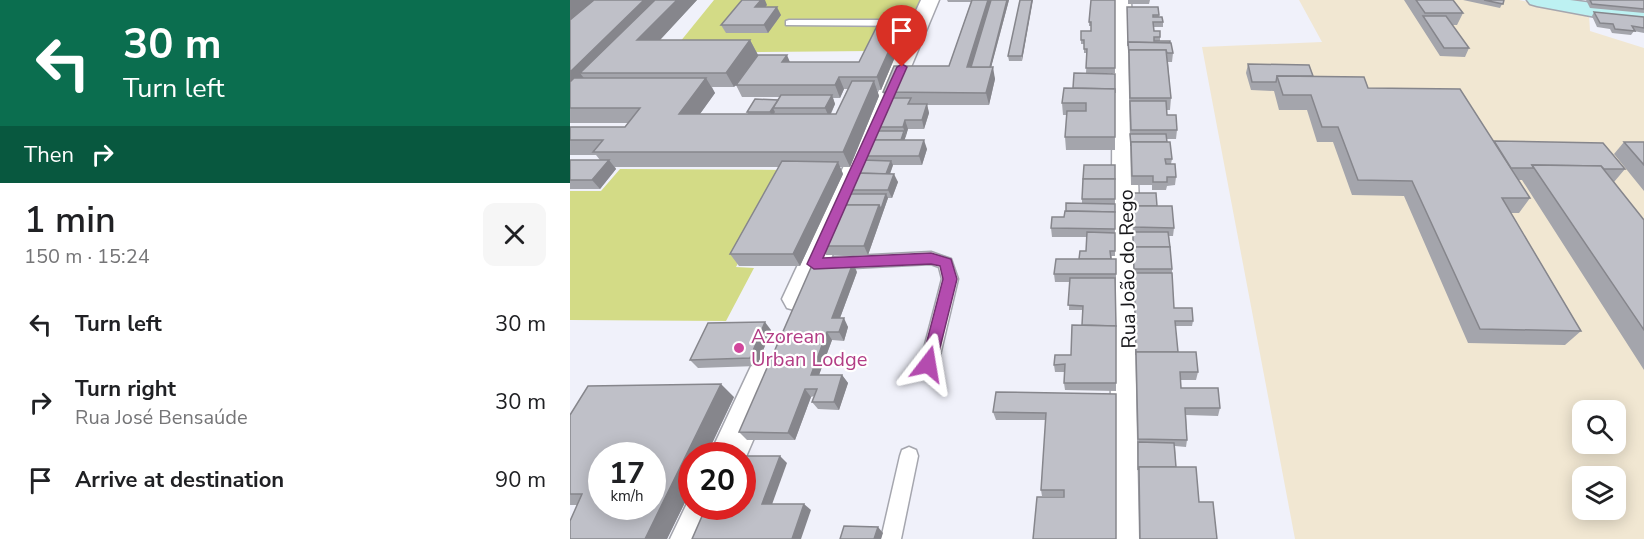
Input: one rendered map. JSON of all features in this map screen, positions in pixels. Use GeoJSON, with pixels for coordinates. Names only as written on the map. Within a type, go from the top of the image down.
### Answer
{"type":"FeatureCollection","features":[{"type":"Feature","properties":{"kind":"main road"},"geometry":{"type":"LineString","coordinates":[[1537,0],[1576,8],[1644,16]]}},
{"type":"Feature","properties":{"kind":"street","name":"Rua João do Rego"},"geometry":{"type":"LineString","coordinates":[[1122,0],[1131,539]]}},
{"type":"Feature","properties":{"kind":"street"},"geometry":{"type":"LineString","coordinates":[[734,442],[926,12]]}},
{"type":"Feature","properties":{"kind":"street"},"geometry":{"type":"LineString","coordinates":[[691,539],[699,520]]}},
{"type":"Feature","properties":{"kind":"lane"},"geometry":{"type":"LineString","coordinates":[[789,23],[926,12]]}},
{"type":"Feature","properties":{"kind":"lane"},"geometry":{"type":"LineString","coordinates":[[814,264],[931,258],[946,263],[950,279],[928,364]]}},
{"type":"Feature","properties":{"kind":"lane"},"geometry":{"type":"LineString","coordinates":[[891,539],[909,456]]}},
{"type":"Feature","properties":{"kind":"shaded area"},"geometry":{"type":"Polygon","coordinates":[[[1299,0],[1519,0],[1589,15],[1590,31],[1644,48],[1644,539],[1295,539],[1202,47],[1322,42],[1299,0]]]}},
{"type":"Feature","properties":{"kind":"green space"},"geometry":{"type":"Polygon","coordinates":[[[714,0],[920,0],[904,36],[878,36],[870,51],[671,53],[714,0]]]}},
{"type":"Feature","properties":{"kind":"green space"},"geometry":{"type":"Polygon","coordinates":[[[620,169],[788,170],[736,267],[754,268],[726,321],[570,320],[570,191],[601,191],[620,169]]]}},
{"type":"Feature","properties":{"kind":"building"},"geometry":{"type":"Polygon","coordinates":[[[594,0],[644,0],[570,72],[570,20],[594,0]]]}},
{"type":"Feature","properties":{"kind":"building"},"geometry":{"type":"Polygon","coordinates":[[[655,0],[677,0],[637,40],[750,40],[726,73],[580,73],[655,0]]]}},
{"type":"Feature","properties":{"kind":"building"},"geometry":{"type":"Polygon","coordinates":[[[742,0],[761,0],[755,7],[777,7],[764,25],[721,25],[742,0]]]}},
{"type":"Feature","properties":{"kind":"building"},"geometry":{"type":"Polygon","coordinates":[[[972,0],[988,0],[967,67],[993,67],[986,93],[883,92],[894,66],[949,66],[972,0]]]}},
{"type":"Feature","properties":{"kind":"building"},"geometry":{"type":"Polygon","coordinates":[[[991,0],[1007,0],[990,67],[971,67],[991,0]]]}},
{"type":"Feature","properties":{"kind":"building"},"geometry":{"type":"Polygon","coordinates":[[[1020,0],[1032,0],[1022,56],[1008,56],[1020,0]]]}},
{"type":"Feature","properties":{"kind":"building"},"geometry":{"type":"Polygon","coordinates":[[[1091,0],[1115,0],[1115,68],[1086,68],[1087,49],[1084,49],[1084,40],[1081,40],[1081,31],[1091,31],[1091,22],[1089,22],[1091,0]]]}},
{"type":"Feature","properties":{"kind":"building"},"geometry":{"type":"Polygon","coordinates":[[[1416,0],[1453,0],[1463,13],[1425,13],[1416,0]]]}},
{"type":"Feature","properties":{"kind":"building"},"geometry":{"type":"Polygon","coordinates":[[[1484,0],[1504,0],[1503,4],[1484,0]]]}},
{"type":"Feature","properties":{"kind":"building"},"geometry":{"type":"Polygon","coordinates":[[[1590,0],[1644,0],[1644,9],[1592,4],[1590,0]]]}},
{"type":"Feature","properties":{"kind":"building"},"geometry":{"type":"Polygon","coordinates":[[[1127,7],[1158,7],[1159,15],[1153,15],[1153,17],[1162,17],[1163,22],[1153,22],[1154,31],[1160,31],[1160,37],[1154,37],[1154,41],[1170,41],[1170,43],[1128,42],[1128,46],[1127,7]]]}},
{"type":"Feature","properties":{"kind":"building"},"geometry":{"type":"Polygon","coordinates":[[[1594,12],[1644,17],[1644,28],[1632,26],[1635,31],[1615,29],[1613,24],[1600,23],[1594,12]]]}},
{"type":"Feature","properties":{"kind":"building"},"geometry":{"type":"Polygon","coordinates":[[[1423,16],[1446,16],[1469,48],[1444,48],[1423,16]]]}},
{"type":"Feature","properties":{"kind":"building"},"geometry":{"type":"Polygon","coordinates":[[[877,26],[900,26],[877,77],[839,77],[835,85],[736,85],[758,55],[787,55],[782,62],[859,62],[877,26]]]}},
{"type":"Feature","properties":{"kind":"building"},"geometry":{"type":"Polygon","coordinates":[[[1128,42],[1171,43],[1173,53],[1167,53],[1166,50],[1129,50],[1129,53],[1128,42]]]}},
{"type":"Feature","properties":{"kind":"building"},"geometry":{"type":"Polygon","coordinates":[[[1129,50],[1166,50],[1171,98],[1130,98],[1129,50]]]}},
{"type":"Feature","properties":{"kind":"building"},"geometry":{"type":"Polygon","coordinates":[[[1248,64],[1309,65],[1313,76],[1277,76],[1276,82],[1252,82],[1248,64]]]}},
{"type":"Feature","properties":{"kind":"building"},"geometry":{"type":"Polygon","coordinates":[[[1074,73],[1115,74],[1115,89],[1073,88],[1074,73]]]}},
{"type":"Feature","properties":{"kind":"building"},"geometry":{"type":"Polygon","coordinates":[[[1277,76],[1364,77],[1368,88],[1460,89],[1530,198],[1502,198],[1581,331],[1480,329],[1412,181],[1358,180],[1338,127],[1322,127],[1311,95],[1283,95],[1277,76]]]}},
{"type":"Feature","properties":{"kind":"building"},"geometry":{"type":"Polygon","coordinates":[[[574,78],[706,78],[679,114],[836,114],[852,81],[874,81],[843,152],[593,152],[603,140],[570,140],[570,127],[625,127],[640,108],[570,108],[570,82],[574,78]]]}},
{"type":"Feature","properties":{"kind":"building"},"geometry":{"type":"Polygon","coordinates":[[[1064,88],[1115,89],[1115,137],[1065,137],[1067,111],[1086,111],[1086,103],[1062,103],[1064,88]]]}},
{"type":"Feature","properties":{"kind":"building"},"geometry":{"type":"Polygon","coordinates":[[[781,95],[832,95],[825,108],[773,108],[781,95]]]}},
{"type":"Feature","properties":{"kind":"building"},"geometry":{"type":"Polygon","coordinates":[[[885,98],[911,98],[908,104],[927,104],[922,120],[905,120],[903,127],[872,127],[885,98]]]}},
{"type":"Feature","properties":{"kind":"building"},"geometry":{"type":"Polygon","coordinates":[[[755,99],[778,100],[770,112],[747,112],[755,99]]]}},
{"type":"Feature","properties":{"kind":"building"},"geometry":{"type":"Polygon","coordinates":[[[1130,101],[1166,101],[1167,115],[1176,115],[1177,130],[1131,130],[1130,101]]]}},
{"type":"Feature","properties":{"kind":"building"},"geometry":{"type":"Polygon","coordinates":[[[874,131],[904,131],[901,140],[870,140],[874,131]]]}},
{"type":"Feature","properties":{"kind":"building"},"geometry":{"type":"Polygon","coordinates":[[[1130,134],[1166,134],[1167,142],[1131,142],[1131,146],[1130,134]]]}},
{"type":"Feature","properties":{"kind":"building"},"geometry":{"type":"Polygon","coordinates":[[[867,140],[924,140],[919,156],[859,156],[867,140]]]}},
{"type":"Feature","properties":{"kind":"building"},"geometry":{"type":"Polygon","coordinates":[[[1494,141],[1603,143],[1625,169],[1604,169],[1601,166],[1532,165],[1534,168],[1511,168],[1494,141]]]}},
{"type":"Feature","properties":{"kind":"building"},"geometry":{"type":"Polygon","coordinates":[[[1131,142],[1170,142],[1172,159],[1165,159],[1166,164],[1175,164],[1176,177],[1167,177],[1167,182],[1153,182],[1153,176],[1132,176],[1131,142]]]}},
{"type":"Feature","properties":{"kind":"building"},"geometry":{"type":"Polygon","coordinates":[[[1624,142],[1644,142],[1644,165],[1624,142]]]}},
{"type":"Feature","properties":{"kind":"building"},"geometry":{"type":"Polygon","coordinates":[[[570,160],[609,160],[592,180],[570,180],[570,160]]]}},
{"type":"Feature","properties":{"kind":"building"},"geometry":{"type":"Polygon","coordinates":[[[861,160],[891,161],[886,174],[856,173],[861,160]]]}},
{"type":"Feature","properties":{"kind":"building"},"geometry":{"type":"Polygon","coordinates":[[[782,161],[838,162],[793,254],[730,254],[782,161]]]}},
{"type":"Feature","properties":{"kind":"building"},"geometry":{"type":"Polygon","coordinates":[[[1084,165],[1115,165],[1115,179],[1083,179],[1084,165]]]}},
{"type":"Feature","properties":{"kind":"building"},"geometry":{"type":"Polygon","coordinates":[[[1532,165],[1601,166],[1644,220],[1644,330],[1532,165]]]}},
{"type":"Feature","properties":{"kind":"building"},"geometry":{"type":"Polygon","coordinates":[[[852,173],[894,174],[888,190],[845,190],[852,173]]]}},
{"type":"Feature","properties":{"kind":"building"},"geometry":{"type":"Polygon","coordinates":[[[1083,179],[1115,179],[1115,199],[1082,199],[1083,179]]]}},
{"type":"Feature","properties":{"kind":"building"},"geometry":{"type":"Polygon","coordinates":[[[1132,193],[1156,193],[1157,206],[1133,206],[1132,210],[1132,193]]]}},
{"type":"Feature","properties":{"kind":"building"},"geometry":{"type":"Polygon","coordinates":[[[847,194],[886,194],[881,209],[879,205],[843,205],[847,194]]]}},
{"type":"Feature","properties":{"kind":"building"},"geometry":{"type":"Polygon","coordinates":[[[1066,203],[1115,204],[1115,212],[1066,211],[1066,203]]]}},
{"type":"Feature","properties":{"kind":"building"},"geometry":{"type":"Polygon","coordinates":[[[839,205],[879,205],[864,246],[821,246],[839,205]]]}},
{"type":"Feature","properties":{"kind":"building"},"geometry":{"type":"Polygon","coordinates":[[[1133,206],[1172,206],[1174,228],[1133,227],[1133,206]]]}},
{"type":"Feature","properties":{"kind":"building"},"geometry":{"type":"Polygon","coordinates":[[[1065,211],[1115,212],[1115,229],[1051,228],[1052,217],[1064,217],[1065,211]]]}},
{"type":"Feature","properties":{"kind":"building"},"geometry":{"type":"Polygon","coordinates":[[[1087,232],[1115,233],[1115,251],[1110,251],[1111,259],[1079,259],[1080,251],[1086,251],[1087,232]]]}},
{"type":"Feature","properties":{"kind":"building"},"geometry":{"type":"Polygon","coordinates":[[[1133,232],[1168,232],[1170,247],[1133,247],[1133,232]]]}},
{"type":"Feature","properties":{"kind":"building"},"geometry":{"type":"Polygon","coordinates":[[[1133,247],[1170,247],[1172,269],[1134,269],[1133,247]]]}},
{"type":"Feature","properties":{"kind":"building"},"geometry":{"type":"Polygon","coordinates":[[[1056,259],[1116,259],[1116,274],[1054,274],[1056,259]]]}},
{"type":"Feature","properties":{"kind":"building"},"geometry":{"type":"Polygon","coordinates":[[[813,263],[853,263],[832,318],[844,318],[839,332],[827,332],[811,375],[842,375],[834,402],[812,402],[817,389],[805,389],[788,433],[739,432],[813,263]]]}},
{"type":"Feature","properties":{"kind":"building"},"geometry":{"type":"Polygon","coordinates":[[[1134,273],[1172,273],[1174,308],[1192,308],[1193,321],[1175,321],[1178,352],[1136,352],[1136,355],[1134,273]]]}},
{"type":"Feature","properties":{"kind":"building"},"geometry":{"type":"Polygon","coordinates":[[[1070,278],[1115,278],[1116,326],[1082,325],[1083,306],[1068,305],[1070,278]]]}},
{"type":"Feature","properties":{"kind":"building"},"geometry":{"type":"Polygon","coordinates":[[[765,322],[750,358],[690,360],[708,323],[765,322]]]}},
{"type":"Feature","properties":{"kind":"building"},"geometry":{"type":"Polygon","coordinates":[[[1072,325],[1116,326],[1116,383],[1064,383],[1065,364],[1054,365],[1055,355],[1071,355],[1072,325]]]}},
{"type":"Feature","properties":{"kind":"building"},"geometry":{"type":"Polygon","coordinates":[[[1136,352],[1196,352],[1198,372],[1180,372],[1181,388],[1218,388],[1220,408],[1185,408],[1187,440],[1138,439],[1136,352]]]}},
{"type":"Feature","properties":{"kind":"building"},"geometry":{"type":"Polygon","coordinates":[[[721,384],[693,442],[678,442],[678,472],[666,496],[666,442],[588,442],[588,520],[654,520],[645,539],[570,539],[570,521],[582,494],[570,494],[570,415],[588,386],[721,384]]]}},
{"type":"Feature","properties":{"kind":"building"},"geometry":{"type":"Polygon","coordinates":[[[996,392],[1116,394],[1116,539],[1033,539],[1037,497],[1064,497],[1064,490],[1041,490],[1046,413],[993,412],[996,392]]]}},
{"type":"Feature","properties":{"kind":"building"},"geometry":{"type":"Polygon","coordinates":[[[1138,442],[1174,443],[1176,467],[1139,467],[1138,470],[1138,442]]]}},
{"type":"Feature","properties":{"kind":"building"},"geometry":{"type":"Polygon","coordinates":[[[756,456],[780,456],[762,504],[804,504],[792,539],[692,539],[700,520],[756,520],[756,456]]]}},
{"type":"Feature","properties":{"kind":"building"},"geometry":{"type":"Polygon","coordinates":[[[1139,467],[1196,467],[1199,502],[1213,502],[1217,539],[1140,539],[1139,467]]]}},
{"type":"Feature","properties":{"kind":"building"},"geometry":{"type":"Polygon","coordinates":[[[844,526],[878,527],[874,539],[840,539],[844,526]]]}},
{"type":"Feature","properties":{"kind":"place","name":"Azorean Urban Lodge"},"geometry":{"type":"Point","coordinates":[739,348]}},
{"type":"Feature","properties":{"kind":"route"},"geometry":{"type":"LineString","coordinates":[[902,67],[814,264],[931,258],[946,263],[950,279],[928,364]]}}]}
